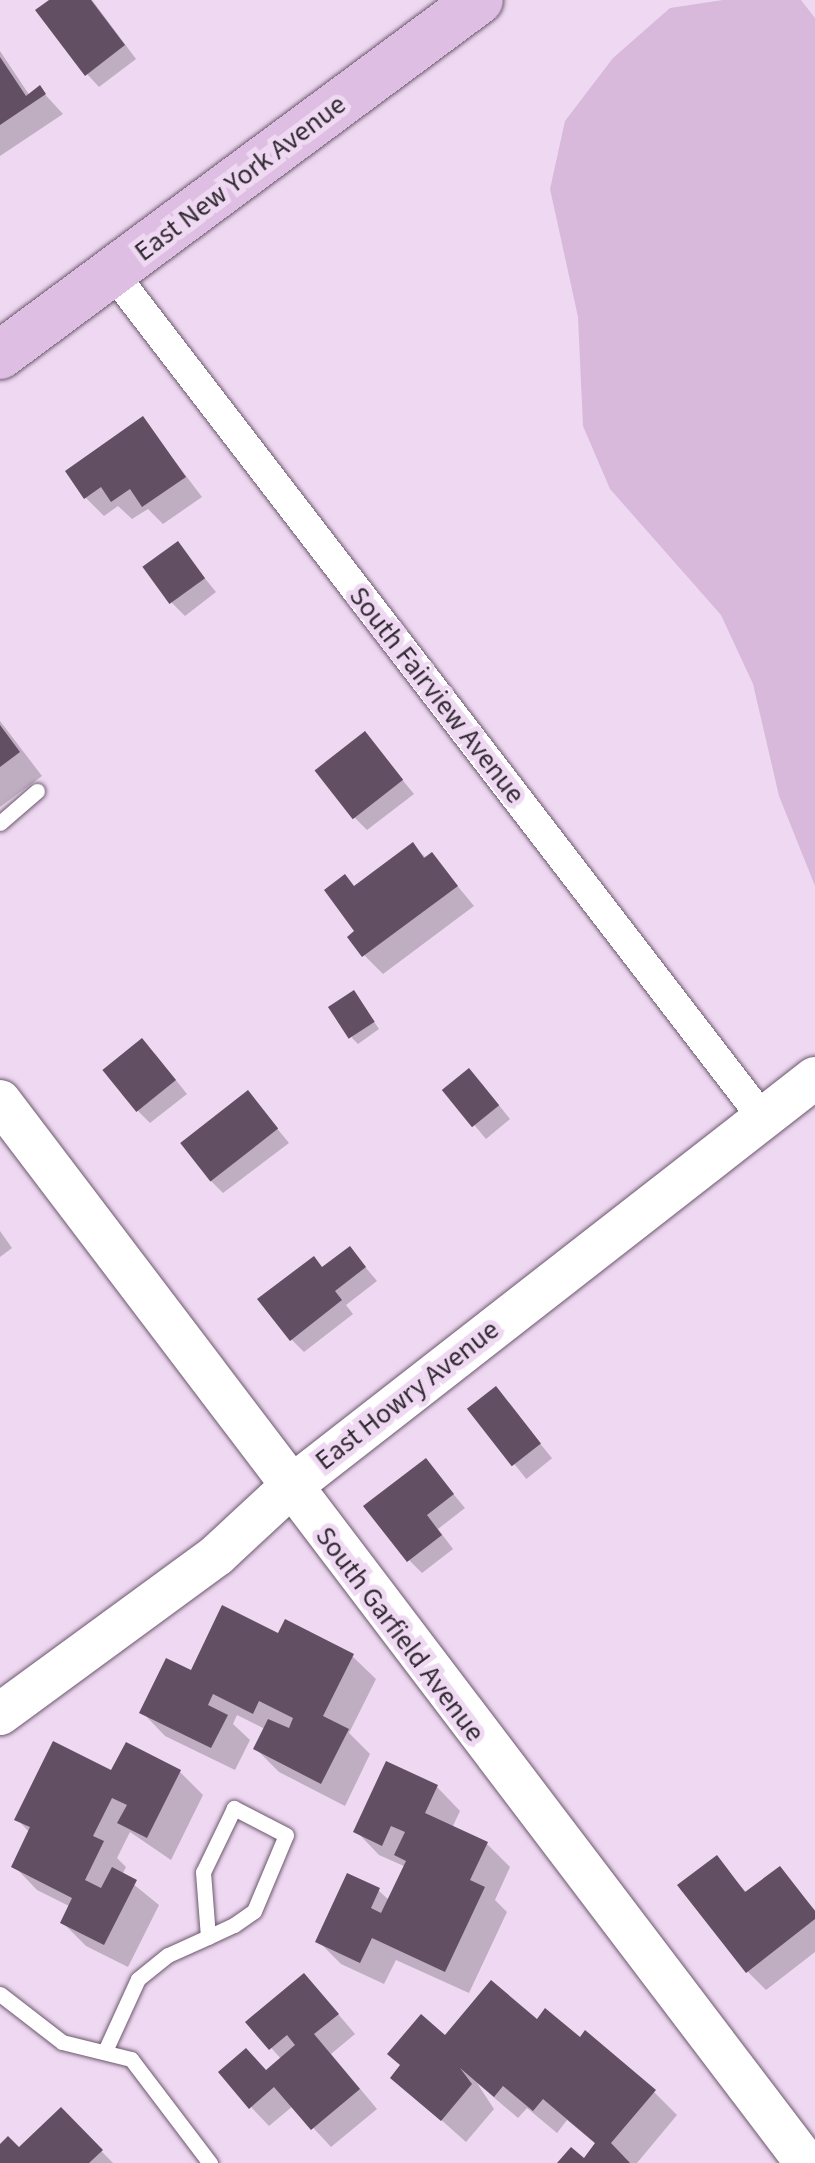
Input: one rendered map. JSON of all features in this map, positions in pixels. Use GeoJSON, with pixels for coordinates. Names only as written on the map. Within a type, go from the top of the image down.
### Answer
{"type":"FeatureCollection","features":[{"type":"Feature","properties":{"kind":"main road","name":"East New York Avenue"},"geometry":{"type":"LineString","coordinates":[[1,351],[479,0]]}},
{"type":"Feature","properties":{"kind":"street","name":"South Fairview Avenue"},"geometry":{"type":"LineString","coordinates":[[112,272],[762,1118]]}},
{"type":"Feature","properties":{"kind":"street","name":"East Howry Avenue"},"geometry":{"type":"LineString","coordinates":[[0,1714],[218,1554],[288,1488],[815,1078]]}},
{"type":"Feature","properties":{"kind":"street","name":"South Garfield Avenue"},"geometry":{"type":"LineString","coordinates":[[0,1101],[288,1488],[806,2163]]}},
{"type":"Feature","properties":{"kind":"lane"},"geometry":{"type":"LineString","coordinates":[[0,822],[38,791]]}},
{"type":"Feature","properties":{"kind":"lane"},"geometry":{"type":"LineString","coordinates":[[104,2051],[138,1979],[168,1955],[208,1937],[254,1911],[286,1835],[234,1808],[203,1872],[208,1937]]}},
{"type":"Feature","properties":{"kind":"lane"},"geometry":{"type":"LineString","coordinates":[[0,1994],[62,2042],[131,2059],[210,2163]]}},
{"type":"Feature","properties":{"kind":"shaded area"},"geometry":{"type":"Polygon","coordinates":[[[723,0],[801,0],[815,18],[815,886],[779,796],[753,684],[721,615],[610,489],[583,426],[578,317],[550,189],[565,121],[613,58],[670,8],[723,0]]]}},
{"type":"Feature","properties":{"kind":"building"},"geometry":{"type":"Polygon","coordinates":[[[49,0],[91,0],[125,45],[85,76],[35,10],[49,0]]]}},
{"type":"Feature","properties":{"kind":"building"},"geometry":{"type":"Polygon","coordinates":[[[0,57],[26,96],[40,85],[46,94],[0,125],[0,57]]]}},
{"type":"Feature","properties":{"kind":"building"},"geometry":{"type":"Polygon","coordinates":[[[143,416],[186,477],[142,507],[130,489],[111,502],[101,487],[84,499],[65,471],[143,416]]]}},
{"type":"Feature","properties":{"kind":"building"},"geometry":{"type":"Polygon","coordinates":[[[178,541],[205,578],[169,604],[142,567],[178,541]]]}},
{"type":"Feature","properties":{"kind":"building"},"geometry":{"type":"Polygon","coordinates":[[[0,725],[20,752],[0,767],[0,725]]]}},
{"type":"Feature","properties":{"kind":"building"},"geometry":{"type":"Polygon","coordinates":[[[365,731],[403,780],[353,819],[315,770],[365,731]]]}},
{"type":"Feature","properties":{"kind":"building"},"geometry":{"type":"Polygon","coordinates":[[[413,842],[424,858],[432,852],[458,886],[362,957],[347,937],[354,931],[324,890],[345,874],[354,886],[413,842]]]}},
{"type":"Feature","properties":{"kind":"building"},"geometry":{"type":"Polygon","coordinates":[[[354,990],[375,1022],[349,1039],[328,1007],[354,990]]]}},
{"type":"Feature","properties":{"kind":"building"},"geometry":{"type":"Polygon","coordinates":[[[142,1038],[176,1080],[136,1112],[102,1070],[142,1038]]]}},
{"type":"Feature","properties":{"kind":"building"},"geometry":{"type":"Polygon","coordinates":[[[469,1068],[499,1105],[472,1127],[442,1090],[469,1068]]]}},
{"type":"Feature","properties":{"kind":"building"},"geometry":{"type":"Polygon","coordinates":[[[248,1090],[278,1129],[210,1182],[180,1143],[248,1090]]]}},
{"type":"Feature","properties":{"kind":"building"},"geometry":{"type":"Polygon","coordinates":[[[350,1246],[366,1267],[335,1291],[342,1300],[290,1341],[257,1299],[314,1256],[322,1267],[350,1246]]]}},
{"type":"Feature","properties":{"kind":"building"},"geometry":{"type":"Polygon","coordinates":[[[496,1386],[541,1444],[512,1466],[467,1409],[496,1386]]]}},
{"type":"Feature","properties":{"kind":"building"},"geometry":{"type":"Polygon","coordinates":[[[426,1458],[454,1494],[427,1515],[442,1535],[407,1562],[363,1506],[426,1458]]]}},
{"type":"Feature","properties":{"kind":"building"},"geometry":{"type":"Polygon","coordinates":[[[222,1605],[278,1633],[285,1619],[354,1654],[323,1716],[349,1729],[321,1784],[253,1749],[268,1719],[289,1728],[293,1718],[259,1701],[253,1714],[213,1694],[208,1705],[228,1715],[211,1748],[139,1713],[166,1658],[191,1670],[222,1605]]]}},
{"type":"Feature","properties":{"kind":"building"},"geometry":{"type":"Polygon","coordinates":[[[53,1741],[111,1770],[126,1742],[181,1770],[147,1838],[117,1823],[127,1805],[112,1798],[93,1836],[104,1841],[85,1880],[101,1888],[112,1867],[137,1880],[104,1945],[60,1923],[72,1898],[11,1867],[30,1827],[14,1820],[53,1741]]]}},
{"type":"Feature","properties":{"kind":"building"},"geometry":{"type":"Polygon","coordinates":[[[386,1761],[438,1785],[425,1813],[488,1842],[470,1880],[485,1887],[445,1972],[372,1938],[360,1963],[315,1942],[347,1873],[380,1888],[371,1908],[381,1913],[406,1861],[394,1855],[405,1832],[391,1826],[382,1846],[353,1832],[386,1761]]]}},
{"type":"Feature","properties":{"kind":"building"},"geometry":{"type":"Polygon","coordinates":[[[717,1855],[745,1892],[780,1866],[815,1911],[815,1919],[746,1973],[677,1885],[717,1855]]]}},
{"type":"Feature","properties":{"kind":"building"},"geometry":{"type":"Polygon","coordinates":[[[304,1973],[339,2014],[314,2034],[360,2089],[311,2130],[274,2087],[249,2109],[218,2072],[246,2048],[266,2070],[295,2045],[287,2035],[269,2050],[245,2022],[304,1973]]]}},
{"type":"Feature","properties":{"kind":"building"},"geometry":{"type":"Polygon","coordinates":[[[491,1980],[537,2019],[545,2008],[580,2037],[585,2030],[656,2090],[611,2143],[630,2163],[557,2163],[571,2147],[584,2158],[595,2143],[543,2099],[533,2111],[503,2086],[494,2097],[460,2068],[472,2084],[441,2121],[390,2078],[400,2065],[387,2054],[421,2014],[445,2035],[491,1980]]]}},
{"type":"Feature","properties":{"kind":"building"},"geometry":{"type":"Polygon","coordinates":[[[61,2107],[103,2150],[89,2163],[0,2163],[0,2144],[8,2136],[19,2147],[61,2107]]]}}]}
